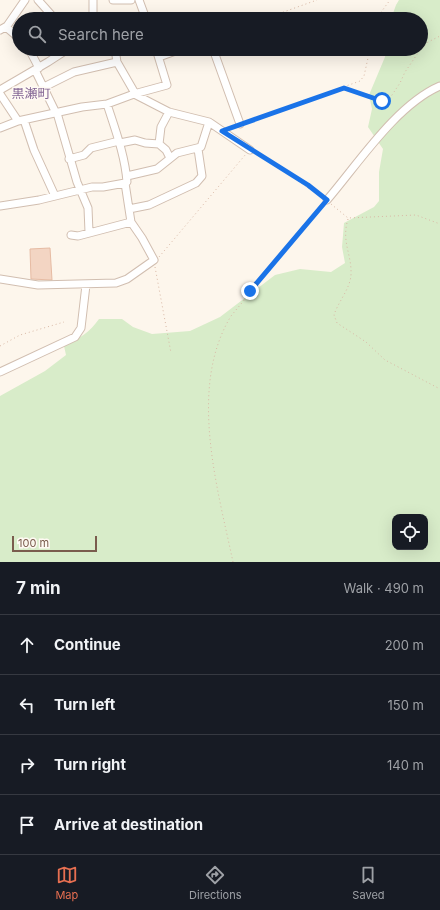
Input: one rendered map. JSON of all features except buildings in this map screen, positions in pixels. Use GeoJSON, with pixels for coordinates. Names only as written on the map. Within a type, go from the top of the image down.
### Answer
{"type":"FeatureCollection","features":[{"type":"Feature","properties":{"kind":"street"},"geometry":{"type":"LineString","coordinates":[[16,12],[25,0]]}},
{"type":"Feature","properties":{"kind":"street"},"geometry":{"type":"LineString","coordinates":[[38,0],[49,12]]}},
{"type":"Feature","properties":{"kind":"street"},"geometry":{"type":"LineString","coordinates":[[93,0],[93,12]]}},
{"type":"Feature","properties":{"kind":"street"},"geometry":{"type":"LineString","coordinates":[[113,0],[131,0]]}},
{"type":"Feature","properties":{"kind":"street"},"geometry":{"type":"LineString","coordinates":[[139,0],[143,12]]}},
{"type":"Feature","properties":{"kind":"street"},"geometry":{"type":"LineString","coordinates":[[12,17],[3,28],[12,34]]}},
{"type":"Feature","properties":{"kind":"street"},"geometry":{"type":"LineString","coordinates":[[32,56],[56,113],[69,159],[89,212],[89,232]]}},
{"type":"Feature","properties":{"kind":"street"},"geometry":{"type":"LineString","coordinates":[[0,90],[56,56]]}},
{"type":"Feature","properties":{"kind":"street"},"geometry":{"type":"LineString","coordinates":[[116,56],[117,62],[134,94],[169,112],[209,122],[250,150]]}},
{"type":"Feature","properties":{"kind":"street"},"geometry":{"type":"LineString","coordinates":[[215,56],[240,124]]}},
{"type":"Feature","properties":{"kind":"street"},"geometry":{"type":"LineString","coordinates":[[0,128],[21,121],[56,113],[108,104],[134,94],[167,85],[159,57]]}},
{"type":"Feature","properties":{"kind":"street"},"geometry":{"type":"LineString","coordinates":[[44,87],[74,72],[117,62]]}},
{"type":"Feature","properties":{"kind":"street"},"geometry":{"type":"LineString","coordinates":[[327,200],[378,139],[410,105],[424,93],[440,86]]}},
{"type":"Feature","properties":{"kind":"street"},"geometry":{"type":"LineString","coordinates":[[0,94],[21,121],[55,196]]}},
{"type":"Feature","properties":{"kind":"street"},"geometry":{"type":"LineString","coordinates":[[0,279],[38,285],[86,285],[122,282],[154,260],[131,222],[126,180],[119,142],[108,104]]}},
{"type":"Feature","properties":{"kind":"street"},"geometry":{"type":"LineString","coordinates":[[159,144],[161,127],[169,112]]}},
{"type":"Feature","properties":{"kind":"street"},"geometry":{"type":"LineString","coordinates":[[0,207],[126,180],[157,169],[177,153],[198,149],[201,147],[209,122]]}},
{"type":"Feature","properties":{"kind":"street"},"geometry":{"type":"LineString","coordinates":[[69,159],[84,155],[91,148],[135,140],[145,143],[159,144],[166,150],[170,158]]}},
{"type":"Feature","properties":{"kind":"street"},"geometry":{"type":"LineString","coordinates":[[129,208],[149,205],[196,183],[202,176],[198,149]]}},
{"type":"Feature","properties":{"kind":"street"},"geometry":{"type":"LineString","coordinates":[[70,236],[78,236],[131,222]]}},
{"type":"Feature","properties":{"kind":"street"},"geometry":{"type":"LineString","coordinates":[[0,372],[75,337],[81,328],[86,285]]}},
{"type":"Feature","properties":{"kind":"path"},"geometry":{"type":"LineString","coordinates":[[284,12],[317,0]]}},
{"type":"Feature","properties":{"kind":"path"},"geometry":{"type":"LineString","coordinates":[[381,12],[390,0]]}},
{"type":"Feature","properties":{"kind":"path"},"geometry":{"type":"LineString","coordinates":[[428,42],[440,36]]}},
{"type":"Feature","properties":{"kind":"path"},"geometry":{"type":"LineString","coordinates":[[240,124],[360,81],[364,76],[368,56]]}},
{"type":"Feature","properties":{"kind":"path"},"geometry":{"type":"LineString","coordinates":[[344,88],[361,95],[388,101],[400,84],[405,72],[416,56]]}},
{"type":"Feature","properties":{"kind":"path"},"geometry":{"type":"LineString","coordinates":[[171,353],[154,260],[162,254],[250,150],[308,185],[348,218],[416,215],[440,224]]}},
{"type":"Feature","properties":{"kind":"path"},"geometry":{"type":"LineString","coordinates":[[233,562],[219,494],[208,428],[208,392],[215,355],[222,331],[231,316],[327,200]]}},
{"type":"Feature","properties":{"kind":"path"},"geometry":{"type":"LineString","coordinates":[[348,218],[345,239],[351,279],[334,315],[337,323],[366,342],[385,360],[440,389]]}},
{"type":"Feature","properties":{"kind":"path"},"geometry":{"type":"LineString","coordinates":[[0,346],[20,335],[64,322]]}},
{"type":"Feature","properties":{"kind":"green space"},"geometry":{"type":"Polygon","coordinates":[[[399,0],[440,0],[440,562],[0,562],[0,396],[45,371],[66,355],[64,346],[84,335],[99,319],[122,319],[133,327],[152,334],[190,331],[220,317],[275,275],[300,269],[331,272],[345,263],[342,247],[344,223],[374,207],[379,201],[379,172],[383,149],[368,127],[372,109],[369,95],[385,56],[428,56],[428,12],[394,12],[399,0]]]}},
{"type":"Feature","properties":{"kind":"district","name":"黒瀬町"},"geometry":{"type":"Point","coordinates":[31,93]}},
{"type":"Feature","properties":{"kind":"route"},"geometry":{"type":"LineString","coordinates":[[250,291],[327,200],[308,185],[250,150],[222,131],[344,88],[349,91],[382,101]]}}]}
